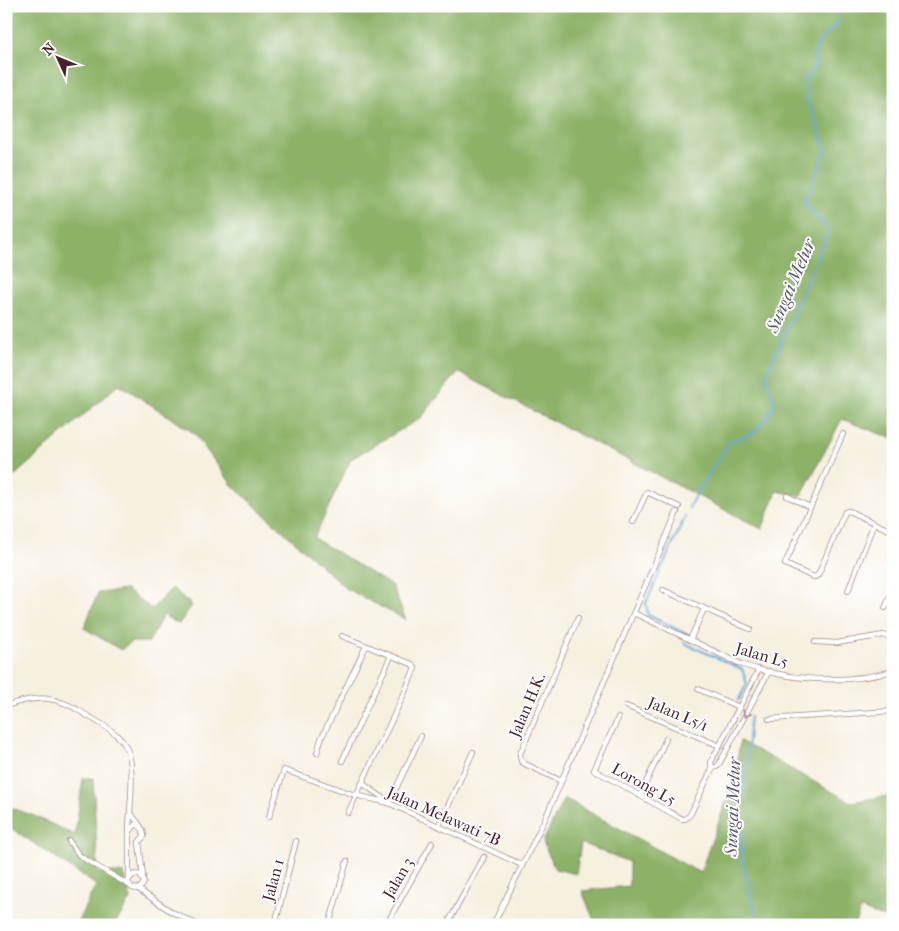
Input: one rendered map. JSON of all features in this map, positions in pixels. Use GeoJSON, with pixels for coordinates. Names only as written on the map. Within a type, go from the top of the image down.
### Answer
{"type":"FeatureCollection","features":[{"type":"Feature","properties":{"kind":"street"},"geometry":{"type":"LineString","coordinates":[[844,434],[785,564],[810,576],[815,576],[820,570],[844,514],[849,511],[893,532]]}},
{"type":"Feature","properties":{"kind":"street"},"geometry":{"type":"LineString","coordinates":[[493,925],[545,819],[678,509],[647,492],[633,522]]}},
{"type":"Feature","properties":{"kind":"street"},"geometry":{"type":"LineString","coordinates":[[787,496],[810,508]]}},
{"type":"Feature","properties":{"kind":"street"},"geometry":{"type":"LineString","coordinates":[[848,590],[874,523]]}},
{"type":"Feature","properties":{"kind":"street"},"geometry":{"type":"LineString","coordinates":[[663,590],[750,629]]}},
{"type":"Feature","properties":{"kind":"street"},"geometry":{"type":"LineString","coordinates":[[886,608],[893,590]]}},
{"type":"Feature","properties":{"kind":"street"},"geometry":{"type":"LineString","coordinates":[[690,640],[704,609]]}},
{"type":"Feature","properties":{"kind":"street","name":"Jalan L5"},"geometry":{"type":"LineString","coordinates":[[634,613],[743,665],[759,670],[794,677],[824,680],[893,672]]}},
{"type":"Feature","properties":{"kind":"street","name":"Jalan H.K."},"geometry":{"type":"LineString","coordinates":[[561,781],[525,764],[521,761],[520,754],[578,618]]}},
{"type":"Feature","properties":{"kind":"street"},"geometry":{"type":"LineString","coordinates":[[815,642],[838,643],[884,635],[893,640]]}},
{"type":"Feature","properties":{"kind":"street"},"geometry":{"type":"LineString","coordinates":[[342,636],[412,664],[415,670],[348,813]]}},
{"type":"Feature","properties":{"kind":"street"},"geometry":{"type":"LineString","coordinates":[[317,753],[321,740],[366,646]]}},
{"type":"Feature","properties":{"kind":"street"},"geometry":{"type":"LineString","coordinates":[[342,761],[391,656]]}},
{"type":"Feature","properties":{"kind":"street","name":"Lorong L5"},"geometry":{"type":"LineString","coordinates":[[618,718],[594,770],[682,819],[686,819],[690,815],[712,769],[711,762],[759,670]]}},
{"type":"Feature","properties":{"kind":"street","name":"Lorong L5"},"geometry":{"type":"LineString","coordinates":[[712,769],[718,766],[769,671]]}},
{"type":"Feature","properties":{"kind":"street"},"geometry":{"type":"LineString","coordinates":[[698,689],[739,707]]}},
{"type":"Feature","properties":{"kind":"street"},"geometry":{"type":"LineString","coordinates":[[6,706],[24,699],[59,700],[70,704],[111,731],[127,747],[132,789],[129,832],[129,885]]}},
{"type":"Feature","properties":{"kind":"street","name":"Jalan L5/1"},"geometry":{"type":"LineString","coordinates":[[626,706],[720,746]]}},
{"type":"Feature","properties":{"kind":"street"},"geometry":{"type":"LineString","coordinates":[[768,719],[893,711]]}},
{"type":"Feature","properties":{"kind":"street"},"geometry":{"type":"LineString","coordinates":[[362,783],[389,802],[421,736]]}},
{"type":"Feature","properties":{"kind":"street"},"geometry":{"type":"LineString","coordinates":[[640,796],[666,739]]}},
{"type":"Feature","properties":{"kind":"street"},"geometry":{"type":"LineString","coordinates":[[439,825],[473,752]]}},
{"type":"Feature","properties":{"kind":"street","name":"Jalan Melawati 7B"},"geometry":{"type":"LineString","coordinates":[[268,818],[284,770],[355,795],[389,802],[522,865]]}},
{"type":"Feature","properties":{"kind":"street"},"geometry":{"type":"LineString","coordinates":[[130,812],[142,828],[144,834],[139,842],[144,882],[138,889]]}},
{"type":"Feature","properties":{"kind":"street"},"geometry":{"type":"LineString","coordinates":[[129,832],[135,825],[142,828]]}},
{"type":"Feature","properties":{"kind":"street"},"geometry":{"type":"LineString","coordinates":[[69,841],[79,855],[86,860],[132,888],[138,889],[172,912],[198,925]]}},
{"type":"Feature","properties":{"kind":"street"},"geometry":{"type":"LineString","coordinates":[[130,841],[139,842]]}},
{"type":"Feature","properties":{"kind":"street","name":"Jalan 1"},"geometry":{"type":"LineString","coordinates":[[275,925],[296,841]]}},
{"type":"Feature","properties":{"kind":"street","name":"Jalan 3"},"geometry":{"type":"LineString","coordinates":[[386,925],[432,843]]}},
{"type":"Feature","properties":{"kind":"street"},"geometry":{"type":"LineString","coordinates":[[447,925],[484,857]]}},
{"type":"Feature","properties":{"kind":"street"},"geometry":{"type":"LineString","coordinates":[[330,925],[347,861]]}},
{"type":"Feature","properties":{"kind":"street"},"geometry":{"type":"LineString","coordinates":[[129,878],[137,874],[142,877]]}},
{"type":"Feature","properties":{"kind":"green space"},"geometry":{"type":"Polygon","coordinates":[[[6,6],[893,6],[893,439],[842,419],[801,496],[777,491],[762,529],[458,372],[421,418],[351,459],[314,538],[392,586],[406,620],[347,589],[232,485],[194,433],[119,384],[6,483],[6,6]]]}},
{"type":"Feature","properties":{"kind":"green space"},"geometry":{"type":"Polygon","coordinates":[[[172,588],[192,605],[179,624],[163,615],[149,642],[131,642],[121,650],[84,628],[98,593],[126,590],[152,609],[172,588]]]}},
{"type":"Feature","properties":{"kind":"green space"},"geometry":{"type":"Polygon","coordinates":[[[740,741],[851,802],[893,795],[893,921],[861,909],[854,925],[596,925],[582,891],[629,886],[629,862],[581,843],[576,874],[555,869],[543,842],[564,798],[700,873],[735,777],[740,741]]]}},
{"type":"Feature","properties":{"kind":"green space"},"geometry":{"type":"Polygon","coordinates":[[[83,778],[93,778],[98,873],[124,873],[131,899],[114,925],[76,925],[96,885],[11,828],[6,837],[6,806],[32,815],[75,835],[83,778]]]}},
{"type":"Feature","properties":{"kind":"waterway","name":"Sungai Melur"},"geometry":{"type":"LineString","coordinates":[[689,508],[695,495],[730,442],[753,433],[766,419],[775,403],[766,376],[829,229],[804,203],[826,150],[808,101],[804,80],[815,66],[815,52],[820,40],[838,23],[837,6]]}},
{"type":"Feature","properties":{"kind":"waterway","name":"Sungai Melur"},"geometry":{"type":"LineString","coordinates":[[685,517],[646,603],[648,615],[688,635]]}},
{"type":"Feature","properties":{"kind":"waterway","name":"Sungai Melur"},"geometry":{"type":"LineString","coordinates":[[684,643],[742,669],[747,684],[738,701]]}},
{"type":"Feature","properties":{"kind":"waterway","name":"Sungai Melur"},"geometry":{"type":"LineString","coordinates":[[750,717],[741,826],[742,861],[759,925]]}}]}
